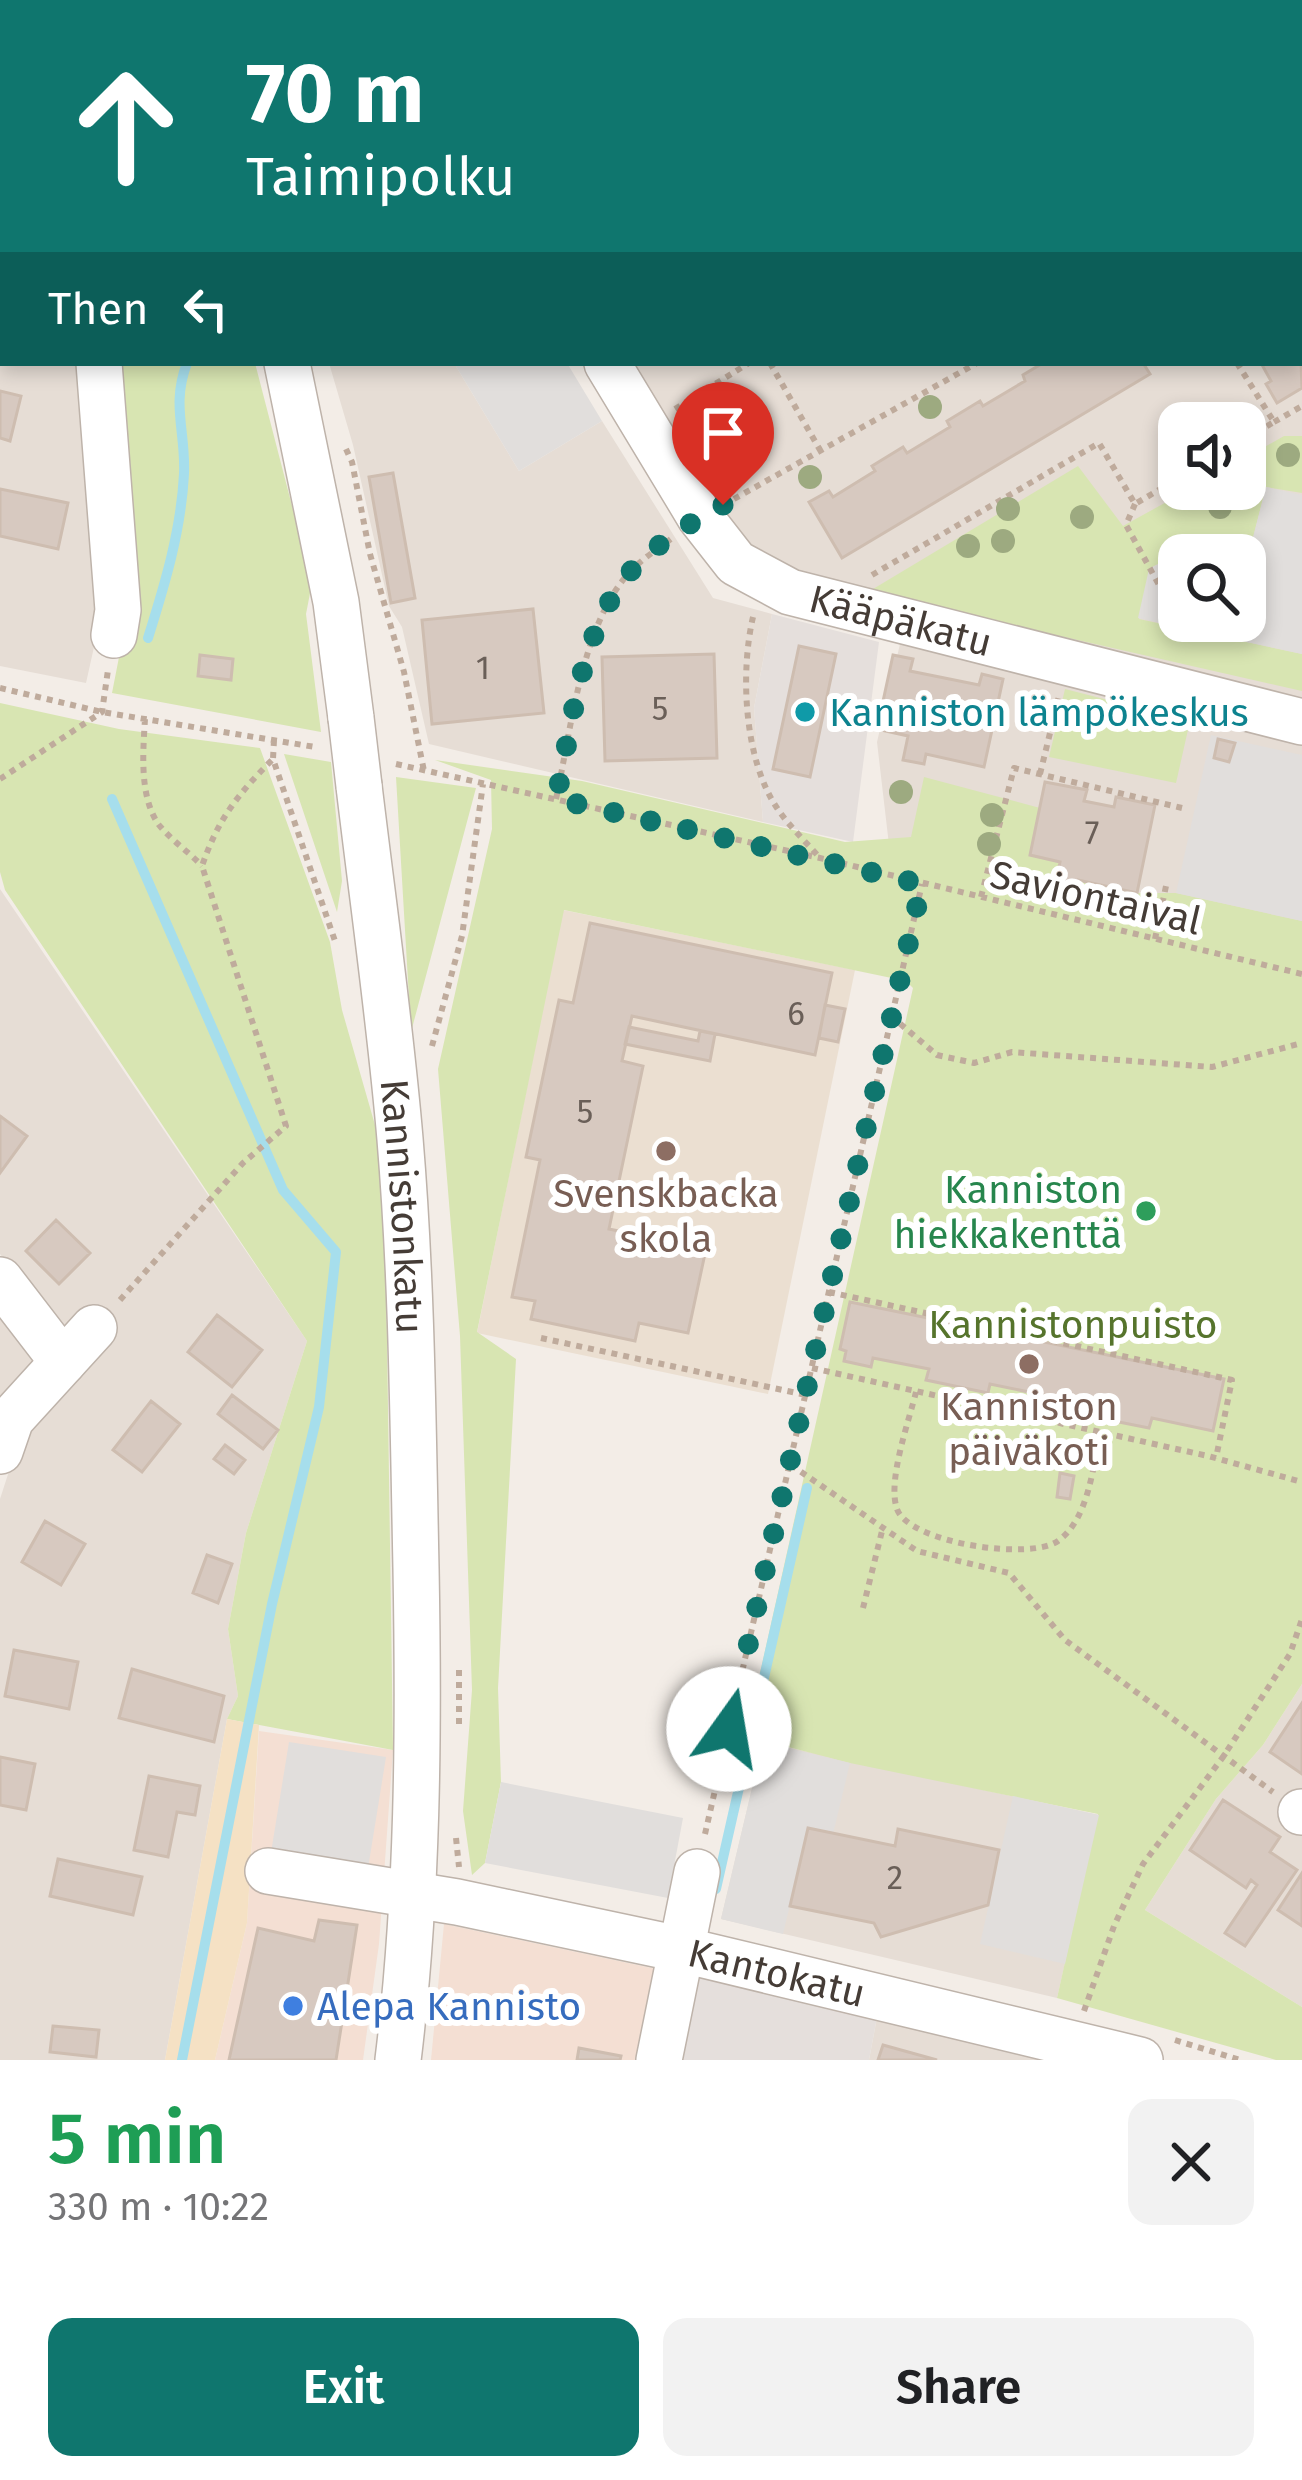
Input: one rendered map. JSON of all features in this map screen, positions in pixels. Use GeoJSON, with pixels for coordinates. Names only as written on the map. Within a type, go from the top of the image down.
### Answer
{"type":"FeatureCollection","features":[{"type":"Feature","properties":{"kind":"street"},"geometry":{"type":"LineString","coordinates":[[99,366],[118,610],[114,634]]}},
{"type":"Feature","properties":{"kind":"street","name":"Kannistonkatu"},"geometry":{"type":"LineString","coordinates":[[288,366],[336,602],[334,733],[373,774],[400,1139],[417,1636],[412,1894],[398,2060]]}},
{"type":"Feature","properties":{"kind":"street","name":"Kääpäkatu"},"geometry":{"type":"LineString","coordinates":[[610,366],[700,517],[736,563],[790,592],[1302,722]]}},
{"type":"Feature","properties":{"kind":"street"},"geometry":{"type":"LineString","coordinates":[[0,1280],[63,1362]]}},
{"type":"Feature","properties":{"kind":"street"},"geometry":{"type":"LineString","coordinates":[[0,1451],[11,1419],[94,1328]]}},
{"type":"Feature","properties":{"kind":"street","name":"Kantokatu"},"geometry":{"type":"LineString","coordinates":[[268,1871],[412,1894],[680,1949],[1140,2060]]}},
{"type":"Feature","properties":{"kind":"street"},"geometry":{"type":"LineString","coordinates":[[659,2060],[697,1872]]}},
{"type":"Feature","properties":{"kind":"path"},"geometry":{"type":"LineString","coordinates":[[647,427],[744,366]]}},
{"type":"Feature","properties":{"kind":"path"},"geometry":{"type":"LineString","coordinates":[[772,366],[820,450]]}},
{"type":"Feature","properties":{"kind":"path"},"geometry":{"type":"LineString","coordinates":[[556,799],[592,640],[628,573],[700,517],[972,366]]}},
{"type":"Feature","properties":{"kind":"path"},"geometry":{"type":"LineString","coordinates":[[1239,366],[1274,422]]}},
{"type":"Feature","properties":{"kind":"path"},"geometry":{"type":"LineString","coordinates":[[1266,427],[1302,406]]}},
{"type":"Feature","properties":{"kind":"path"},"geometry":{"type":"LineString","coordinates":[[827,601],[1099,443],[1135,504]]}},
{"type":"Feature","properties":{"kind":"path"},"geometry":{"type":"LineString","coordinates":[[1158,490],[1135,504],[1126,525],[1158,581]]}},
{"type":"Feature","properties":{"kind":"path"},"geometry":{"type":"LineString","coordinates":[[370,554],[404,672],[424,771]]}},
{"type":"Feature","properties":{"kind":"path"},"geometry":{"type":"LineString","coordinates":[[755,611],[745,653],[754,758],[776,806],[820,858]]}},
{"type":"Feature","properties":{"kind":"path"},"geometry":{"type":"LineString","coordinates":[[0,779],[102,712],[114,634]]}},
{"type":"Feature","properties":{"kind":"path"},"geometry":{"type":"LineString","coordinates":[[1040,774],[1064,676]]}},
{"type":"Feature","properties":{"kind":"path"},"geometry":{"type":"LineString","coordinates":[[0,688],[102,712],[274,740],[334,733]]}},
{"type":"Feature","properties":{"kind":"path"},"geometry":{"type":"LineString","coordinates":[[94,1328],[254,1152],[286,1126],[202,866],[158,824],[147,794],[142,757],[145,719]]}},
{"type":"Feature","properties":{"kind":"path"},"geometry":{"type":"LineString","coordinates":[[274,740],[273,759],[338,958]]}},
{"type":"Feature","properties":{"kind":"path"},"geometry":{"type":"LineString","coordinates":[[202,866],[215,828],[273,759]]}},
{"type":"Feature","properties":{"kind":"path"},"geometry":{"type":"LineString","coordinates":[[981,897],[1014,768],[1182,808]]}},
{"type":"Feature","properties":{"kind":"path","name":"Saviontaival"},"geometry":{"type":"LineString","coordinates":[[373,774],[424,771],[556,799],[1302,974]]}},
{"type":"Feature","properties":{"kind":"path"},"geometry":{"type":"LineString","coordinates":[[430,1053],[462,936],[483,784]]}},
{"type":"Feature","properties":{"kind":"path"},"geometry":{"type":"LineString","coordinates":[[697,1872],[922,884]]}},
{"type":"Feature","properties":{"kind":"path"},"geometry":{"type":"LineString","coordinates":[[1154,939],[1166,886]]}},
{"type":"Feature","properties":{"kind":"path"},"geometry":{"type":"LineString","coordinates":[[891,1016],[937,1055],[974,1063],[1012,1052],[1212,1067],[1302,1043]]}},
{"type":"Feature","properties":{"kind":"path"},"geometry":{"type":"LineString","coordinates":[[830,1292],[1223,1376],[1232,1380],[1216,1458]]}},
{"type":"Feature","properties":{"kind":"path"},"geometry":{"type":"LineString","coordinates":[[542,1338],[806,1395]]}},
{"type":"Feature","properties":{"kind":"path"},"geometry":{"type":"LineString","coordinates":[[812,1368],[1216,1458],[1302,1483]]}},
{"type":"Feature","properties":{"kind":"path"},"geometry":{"type":"LineString","coordinates":[[916,1392],[896,1474],[896,1507],[908,1525],[949,1540],[1033,1550],[1058,1541],[1077,1518],[1100,1431]]}},
{"type":"Feature","properties":{"kind":"path"},"geometry":{"type":"LineString","coordinates":[[790,1465],[917,1551],[1009,1573],[1065,1640],[1301,1812]]}},
{"type":"Feature","properties":{"kind":"path"},"geometry":{"type":"LineString","coordinates":[[863,1608],[883,1527]]}},
{"type":"Feature","properties":{"kind":"path"},"geometry":{"type":"LineString","coordinates":[[1082,2018],[1114,1927],[1143,1864],[1223,1757],[1290,1654],[1302,1618]]}},
{"type":"Feature","properties":{"kind":"shaded area"},"geometry":{"type":"Polygon","coordinates":[[[0,366],[83,366],[102,611],[86,683],[0,666],[0,366]]]}},
{"type":"Feature","properties":{"kind":"shaded area"},"geometry":{"type":"Polygon","coordinates":[[[330,366],[456,366],[519,471],[602,421],[713,598],[772,614],[754,708],[763,822],[429,744],[402,627],[389,606],[330,366]]]}},
{"type":"Feature","properties":{"kind":"shaded area"},"geometry":{"type":"Polygon","coordinates":[[[456,366],[569,366],[602,421],[519,471],[456,366]]]}},
{"type":"Feature","properties":{"kind":"shaded area"},"geometry":{"type":"Polygon","coordinates":[[[631,366],[1302,366],[1302,710],[793,584],[744,541],[704,490],[631,366]]]}},
{"type":"Feature","properties":{"kind":"shaded area"},"geometry":{"type":"Polygon","coordinates":[[[1266,487],[1302,495],[1302,654],[1247,642],[1266,642],[1266,534],[1254,534],[1260,510],[1266,510],[1266,487]]]}},
{"type":"Feature","properties":{"kind":"shaded area"},"geometry":{"type":"Polygon","coordinates":[[[1158,564],[1158,622],[1138,618],[1149,569],[1158,564]]]}},
{"type":"Feature","properties":{"kind":"shaded area"},"geometry":{"type":"Polygon","coordinates":[[[772,614],[879,642],[853,842],[763,822],[754,708],[772,614]]]}},
{"type":"Feature","properties":{"kind":"shaded area"},"geometry":{"type":"Polygon","coordinates":[[[900,644],[1302,741],[1302,944],[889,845],[877,742],[900,644]]]}},
{"type":"Feature","properties":{"kind":"shaded area"},"geometry":{"type":"Polygon","coordinates":[[[1211,735],[1302,755],[1302,921],[1176,893],[1211,735]]]}},
{"type":"Feature","properties":{"kind":"shaded area"},"geometry":{"type":"Polygon","coordinates":[[[0,889],[307,1341],[246,1533],[228,1629],[238,1696],[227,1719],[165,2060],[0,2060],[0,1499],[23,1428],[111,1330],[90,1306],[64,1335],[0,1254],[0,889]]]}},
{"type":"Feature","properties":{"kind":"shaded area","name":"Svenskbacka skola"},"geometry":{"type":"Polygon","coordinates":[[[563,910],[855,970],[768,1394],[477,1333],[563,910]]]}},
{"type":"Feature","properties":{"kind":"shaded area"},"geometry":{"type":"Polygon","coordinates":[[[0,1308],[40,1361],[0,1404],[0,1308]]]}},
{"type":"Feature","properties":{"kind":"shaded area"},"geometry":{"type":"Polygon","coordinates":[[[1302,1684],[1302,2007],[1145,1910],[1216,1799],[1263,1745],[1302,1684]]]}},
{"type":"Feature","properties":{"kind":"shaded area"},"geometry":{"type":"Polygon","coordinates":[[[259,1731],[393,1750],[379,1944],[363,2060],[215,2060],[247,1923],[259,1731]]]}},
{"type":"Feature","properties":{"kind":"shaded area"},"geometry":{"type":"Polygon","coordinates":[[[289,1742],[386,1757],[365,1887],[268,1871],[289,1742]]]}},
{"type":"Feature","properties":{"kind":"shaded area"},"geometry":{"type":"Polygon","coordinates":[[[763,1742],[1099,1815],[1057,1998],[721,1919],[763,1742]]]}},
{"type":"Feature","properties":{"kind":"shaded area"},"geometry":{"type":"Polygon","coordinates":[[[763,1742],[850,1763],[833,1834],[808,1829],[783,1934],[721,1919],[763,1742]]]}},
{"type":"Feature","properties":{"kind":"shaded area"},"geometry":{"type":"Polygon","coordinates":[[[501,1782],[683,1818],[668,1898],[485,1863],[501,1782]]]}},
{"type":"Feature","properties":{"kind":"shaded area"},"geometry":{"type":"Polygon","coordinates":[[[1013,1796],[1099,1815],[1065,1964],[980,1944],[1013,1796]]]}},
{"type":"Feature","properties":{"kind":"shaded area"},"geometry":{"type":"Polygon","coordinates":[[[444,1924],[666,1971],[648,2060],[431,2060],[444,1924]]]}},
{"type":"Feature","properties":{"kind":"shaded area"},"geometry":{"type":"Polygon","coordinates":[[[696,1970],[878,2012],[869,2060],[681,2060],[696,1970]]]}},
{"type":"Feature","properties":{"kind":"shaded area"},"geometry":{"type":"Polygon","coordinates":[[[878,2012],[1100,2060],[869,2060],[878,2012]]]}},
{"type":"Feature","properties":{"kind":"green space"},"geometry":{"type":"Polygon","coordinates":[[[109,366],[256,366],[312,583],[306,614],[321,732],[112,693],[128,611],[109,366]]]}},
{"type":"Feature","properties":{"kind":"green space"},"geometry":{"type":"Polygon","coordinates":[[[1284,436],[1302,436],[1302,493],[1266,487],[1266,446],[1284,436]]]}},
{"type":"Feature","properties":{"kind":"green space"},"geometry":{"type":"Polygon","coordinates":[[[1078,466],[1123,526],[1158,507],[1260,510],[1254,534],[1158,534],[1158,564],[1150,568],[1139,619],[1158,623],[1158,642],[1246,642],[1302,654],[1302,691],[884,596],[873,589],[1078,466]]]}},
{"type":"Feature","properties":{"kind":"green space"},"geometry":{"type":"Polygon","coordinates":[[[1065,689],[1190,721],[1176,783],[1049,757],[1065,689]]]}},
{"type":"Feature","properties":{"kind":"green space"},"geometry":{"type":"Polygon","coordinates":[[[0,703],[119,729],[260,748],[330,942],[342,1010],[377,1132],[386,1272],[393,1750],[227,1719],[238,1696],[228,1629],[246,1533],[307,1341],[5,890],[0,872],[0,703]]]}},
{"type":"Feature","properties":{"kind":"green space"},"geometry":{"type":"Polygon","coordinates":[[[284,754],[331,762],[342,881],[337,912],[284,754]]]}},
{"type":"Feature","properties":{"kind":"green space","name":"Kannistonpuisto"},"geometry":{"type":"Polygon","coordinates":[[[435,760],[582,781],[845,842],[911,837],[924,777],[1040,808],[1030,855],[1060,862],[1056,886],[1078,880],[1137,893],[1176,893],[1302,921],[1302,1684],[1263,1745],[1216,1799],[1145,1910],[1302,2007],[1302,2060],[1276,2060],[1057,1998],[1098,1814],[850,1763],[746,1736],[913,988],[906,981],[564,910],[477,1332],[516,1359],[498,1688],[501,1782],[485,1863],[472,1875],[463,1811],[472,1690],[460,1336],[438,1069],[492,829],[491,780],[435,760]]]}},
{"type":"Feature","properties":{"kind":"green space"},"geometry":{"type":"Polygon","coordinates":[[[396,777],[476,788],[411,1032],[396,777]]]}},
{"type":"Feature","properties":{"kind":"sand"},"geometry":{"type":"Polygon","coordinates":[[[227,1719],[259,1725],[247,1923],[215,2060],[165,2060],[227,1719]]]}},
{"type":"Feature","properties":{"kind":"building"},"geometry":{"type":"Polygon","coordinates":[[[1038,366],[1145,366],[1150,374],[842,558],[809,502],[829,491],[833,497],[903,447],[907,453],[950,427],[947,421],[1025,381],[1023,375],[1038,366]]]}},
{"type":"Feature","properties":{"kind":"building"},"geometry":{"type":"Polygon","coordinates":[[[1263,366],[1301,366],[1302,388],[1277,403],[1266,384],[1271,381],[1263,366]]]}},
{"type":"Feature","properties":{"kind":"building"},"geometry":{"type":"Polygon","coordinates":[[[0,391],[21,396],[10,441],[0,438],[0,391]]]}},
{"type":"Feature","properties":{"kind":"building"},"geometry":{"type":"Polygon","coordinates":[[[393,473],[415,598],[391,603],[369,477],[393,473]]]}},
{"type":"Feature","properties":{"kind":"building"},"geometry":{"type":"Polygon","coordinates":[[[0,489],[68,503],[58,549],[0,536],[0,489]]]}},
{"type":"Feature","properties":{"kind":"building"},"geometry":{"type":"Polygon","coordinates":[[[533,609],[544,713],[432,724],[422,620],[533,609]]]}},
{"type":"Feature","properties":{"kind":"building","name":"Kanniston lämpökeskus"},"geometry":{"type":"Polygon","coordinates":[[[799,646],[836,654],[810,777],[773,769],[799,646]]]}},
{"type":"Feature","properties":{"kind":"building"},"geometry":{"type":"Polygon","coordinates":[[[714,654],[717,758],[605,761],[602,657],[714,654]]]}},
{"type":"Feature","properties":{"kind":"building"},"geometry":{"type":"Polygon","coordinates":[[[200,655],[233,659],[231,680],[198,676],[200,655]]]}},
{"type":"Feature","properties":{"kind":"building"},"geometry":{"type":"Polygon","coordinates":[[[893,655],[913,659],[910,671],[979,685],[982,674],[1003,679],[984,767],[926,754],[924,764],[903,760],[908,736],[877,729],[893,655]]]}},
{"type":"Feature","properties":{"kind":"building"},"geometry":{"type":"Polygon","coordinates":[[[1218,739],[1235,743],[1229,762],[1214,758],[1218,739]]]}},
{"type":"Feature","properties":{"kind":"building"},"geometry":{"type":"Polygon","coordinates":[[[1045,782],[1087,790],[1084,801],[1114,807],[1116,797],[1155,805],[1137,893],[1078,880],[1075,891],[1055,886],[1060,862],[1030,855],[1045,782]]]}},
{"type":"Feature","properties":{"kind":"building"},"geometry":{"type":"Polygon","coordinates":[[[590,923],[832,973],[815,1055],[632,1016],[622,1061],[643,1066],[609,1229],[706,1249],[688,1333],[639,1323],[635,1341],[531,1319],[535,1301],[512,1297],[540,1160],[526,1157],[559,1000],[573,1003],[590,923]]]}},
{"type":"Feature","properties":{"kind":"building"},"geometry":{"type":"Polygon","coordinates":[[[825,1005],[845,1009],[838,1042],[819,1038],[825,1005]]]}},
{"type":"Feature","properties":{"kind":"building"},"geometry":{"type":"Polygon","coordinates":[[[629,1027],[698,1041],[700,1031],[715,1034],[710,1061],[625,1044],[629,1027]]]}},
{"type":"Feature","properties":{"kind":"building"},"geometry":{"type":"Polygon","coordinates":[[[0,1116],[27,1136],[0,1173],[0,1116]]]}},
{"type":"Feature","properties":{"kind":"building"},"geometry":{"type":"Polygon","coordinates":[[[56,1220],[90,1253],[59,1284],[26,1251],[56,1220]]]}},
{"type":"Feature","properties":{"kind":"building","name":"Kanniston päiväkoti"},"geometry":{"type":"Polygon","coordinates":[[[850,1302],[1224,1379],[1213,1431],[1152,1418],[1149,1428],[1104,1419],[1106,1408],[990,1384],[988,1393],[926,1380],[929,1369],[873,1358],[871,1367],[844,1361],[846,1351],[840,1349],[850,1302]]]}},
{"type":"Feature","properties":{"kind":"building"},"geometry":{"type":"Polygon","coordinates":[[[217,1315],[262,1350],[232,1387],[188,1352],[217,1315]]]}},
{"type":"Feature","properties":{"kind":"building"},"geometry":{"type":"Polygon","coordinates":[[[232,1395],[278,1430],[263,1449],[218,1414],[232,1395]]]}},
{"type":"Feature","properties":{"kind":"building"},"geometry":{"type":"Polygon","coordinates":[[[151,1401],[180,1424],[142,1472],[113,1450],[151,1401]]]}},
{"type":"Feature","properties":{"kind":"building"},"geometry":{"type":"Polygon","coordinates":[[[225,1445],[245,1460],[234,1474],[214,1459],[225,1445]]]}},
{"type":"Feature","properties":{"kind":"building"},"geometry":{"type":"Polygon","coordinates":[[[1060,1473],[1074,1476],[1070,1499],[1057,1497],[1060,1473]]]}},
{"type":"Feature","properties":{"kind":"building"},"geometry":{"type":"Polygon","coordinates":[[[45,1521],[85,1544],[61,1585],[22,1562],[45,1521]]]}},
{"type":"Feature","properties":{"kind":"building"},"geometry":{"type":"Polygon","coordinates":[[[207,1555],[232,1564],[218,1603],[193,1593],[207,1555]]]}},
{"type":"Feature","properties":{"kind":"building"},"geometry":{"type":"Polygon","coordinates":[[[14,1650],[78,1662],[69,1709],[5,1696],[14,1650]]]}},
{"type":"Feature","properties":{"kind":"building"},"geometry":{"type":"Polygon","coordinates":[[[132,1669],[224,1696],[214,1742],[119,1718],[132,1669]]]}},
{"type":"Feature","properties":{"kind":"building"},"geometry":{"type":"Polygon","coordinates":[[[1302,1703],[1302,1774],[1270,1752],[1302,1703]]]}},
{"type":"Feature","properties":{"kind":"building"},"geometry":{"type":"Polygon","coordinates":[[[0,1757],[35,1764],[26,1810],[0,1805],[0,1757]]]}},
{"type":"Feature","properties":{"kind":"building"},"geometry":{"type":"Polygon","coordinates":[[[149,1776],[200,1786],[195,1815],[177,1812],[168,1857],[134,1850],[149,1776]]]}},
{"type":"Feature","properties":{"kind":"building"},"geometry":{"type":"Polygon","coordinates":[[[1223,1800],[1280,1837],[1270,1852],[1297,1870],[1245,1946],[1225,1933],[1257,1885],[1251,1880],[1246,1888],[1190,1850],[1223,1800]]]}},
{"type":"Feature","properties":{"kind":"building"},"geometry":{"type":"Polygon","coordinates":[[[808,1828],[895,1846],[898,1829],[999,1850],[988,1905],[881,1937],[874,1923],[790,1906],[808,1828]]]}},
{"type":"Feature","properties":{"kind":"building"},"geometry":{"type":"Polygon","coordinates":[[[58,1859],[142,1877],[133,1915],[50,1896],[58,1859]]]}},
{"type":"Feature","properties":{"kind":"building"},"geometry":{"type":"Polygon","coordinates":[[[1302,1873],[1302,1926],[1278,1910],[1302,1873]]]}},
{"type":"Feature","properties":{"kind":"building","name":"Alepa Kannisto"},"geometry":{"type":"Polygon","coordinates":[[[319,1920],[357,1925],[336,2060],[229,2060],[258,1928],[314,1941],[319,1920]]]}},
{"type":"Feature","properties":{"kind":"building"},"geometry":{"type":"Polygon","coordinates":[[[53,2026],[99,2030],[96,2057],[50,2052],[53,2026]]]}},
{"type":"Feature","properties":{"kind":"building"},"geometry":{"type":"Polygon","coordinates":[[[883,2045],[937,2060],[878,2060],[883,2045]]]}},
{"type":"Feature","properties":{"kind":"building"},"geometry":{"type":"Polygon","coordinates":[[[579,2048],[621,2056],[620,2060],[577,2060],[579,2048]]]}},
{"type":"Feature","properties":{"kind":"waterway"},"geometry":{"type":"LineString","coordinates":[[148,638],[180,516],[184,474],[180,392],[186,366]]}},
{"type":"Feature","properties":{"kind":"waterway"},"geometry":{"type":"LineString","coordinates":[[112,799],[283,1190],[336,1252],[319,1407],[272,1604],[182,2060]]}},
{"type":"Feature","properties":{"kind":"waterway"},"geometry":{"type":"LineString","coordinates":[[716,1889],[807,1488]]}},
{"type":"Feature","properties":{"kind":"place","name":"Kanniston lämpökeskus"},"geometry":{"type":"Point","coordinates":[805,712]}},
{"type":"Feature","properties":{"kind":"place","name":"Svenskbacka skola"},"geometry":{"type":"Point","coordinates":[666,1151]}},
{"type":"Feature","properties":{"kind":"place","name":"Kanniston hiekkakenttä"},"geometry":{"type":"Point","coordinates":[1146,1211]}},
{"type":"Feature","properties":{"kind":"place","name":"Kanniston päiväkoti"},"geometry":{"type":"Point","coordinates":[1029,1364]}},
{"type":"Feature","properties":{"kind":"place","name":"Alepa Kannisto"},"geometry":{"type":"Point","coordinates":[293,2006]}},
{"type":"Feature","properties":{"kind":"route"},"geometry":{"type":"LineString","coordinates":[[723,505],[700,517],[628,573],[607,606],[592,640],[556,799],[922,884],[729,1729]]}}]}
